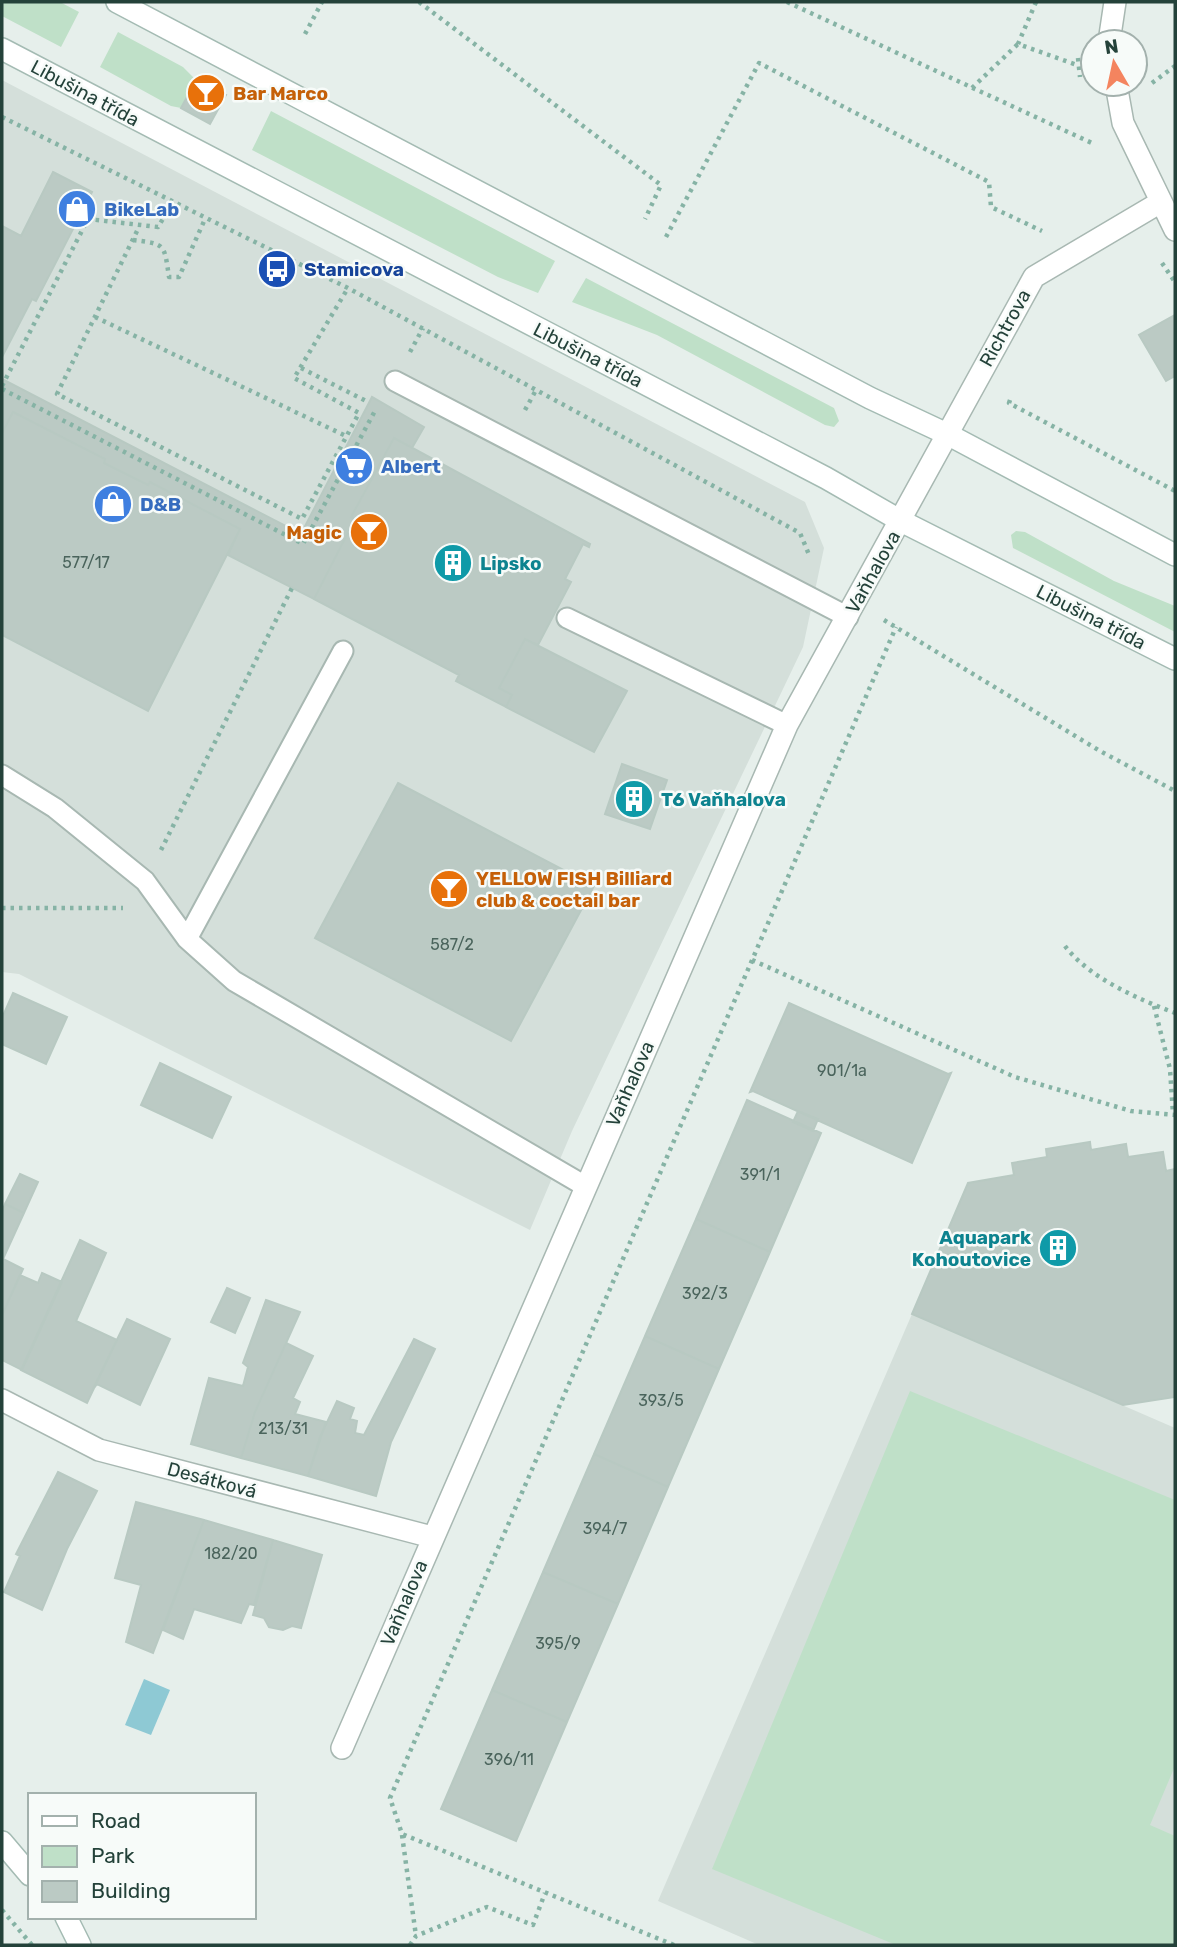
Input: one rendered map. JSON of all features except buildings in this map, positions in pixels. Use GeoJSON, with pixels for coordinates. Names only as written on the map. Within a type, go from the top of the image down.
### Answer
{"type":"FeatureCollection","features":[{"type":"Feature","properties":{"kind":"street"},"geometry":{"type":"LineString","coordinates":[[117,2],[870,398],[949,435],[1175,555]]}},
{"type":"Feature","properties":{"kind":"street"},"geometry":{"type":"LineString","coordinates":[[1111,28],[1115,2]]}},
{"type":"Feature","properties":{"kind":"street","name":"Libušina třída"},"geometry":{"type":"LineString","coordinates":[[2,49],[826,478],[901,521],[1175,659]]}},
{"type":"Feature","properties":{"kind":"street"},"geometry":{"type":"LineString","coordinates":[[1119,98],[1123,123],[1175,230]]}},
{"type":"Feature","properties":{"kind":"street","name":"Richtrova"},"geometry":{"type":"LineString","coordinates":[[949,435],[973,385],[1034,277],[1160,203]]}},
{"type":"Feature","properties":{"kind":"street","name":"Vaňhalova"},"geometry":{"type":"LineString","coordinates":[[342,1748],[787,725],[949,435]]}},
{"type":"Feature","properties":{"kind":"street","name":"Desátková"},"geometry":{"type":"LineString","coordinates":[[2,1400],[99,1450],[432,1537]]}},
{"type":"Feature","properties":{"kind":"street"},"geometry":{"type":"LineString","coordinates":[[2,1842],[28,1873]]}},
{"type":"Feature","properties":{"kind":"street"},"geometry":{"type":"LineString","coordinates":[[67,1919],[80,1945]]}},
{"type":"Feature","properties":{"kind":"lane"},"geometry":{"type":"LineString","coordinates":[[396,381],[851,610]]}},
{"type":"Feature","properties":{"kind":"lane"},"geometry":{"type":"LineString","coordinates":[[567,618],[787,725]]}},
{"type":"Feature","properties":{"kind":"lane"},"geometry":{"type":"LineString","coordinates":[[187,939],[343,651]]}},
{"type":"Feature","properties":{"kind":"lane"},"geometry":{"type":"LineString","coordinates":[[2,775],[55,808],[145,881],[187,939],[234,981],[585,1186]]}},
{"type":"Feature","properties":{"kind":"path"},"geometry":{"type":"LineString","coordinates":[[304,34],[321,2]]}},
{"type":"Feature","properties":{"kind":"path"},"geometry":{"type":"LineString","coordinates":[[419,2],[661,185],[645,219]]}},
{"type":"Feature","properties":{"kind":"path"},"geometry":{"type":"LineString","coordinates":[[787,2],[1099,147],[1096,135]]}},
{"type":"Feature","properties":{"kind":"path"},"geometry":{"type":"LineString","coordinates":[[972,88],[1018,44],[1036,2]]}},
{"type":"Feature","properties":{"kind":"path"},"geometry":{"type":"LineString","coordinates":[[1018,44],[1077,65]]}},
{"type":"Feature","properties":{"kind":"path"},"geometry":{"type":"LineString","coordinates":[[1079,53],[1079,73]]}},
{"type":"Feature","properties":{"kind":"path"},"geometry":{"type":"LineString","coordinates":[[666,237],[759,63],[989,182],[991,207],[1053,236]]}},
{"type":"Feature","properties":{"kind":"path"},"geometry":{"type":"LineString","coordinates":[[1149,86],[1175,66]]}},
{"type":"Feature","properties":{"kind":"path"},"geometry":{"type":"LineString","coordinates":[[2,117],[348,288],[800,533],[814,567]]}},
{"type":"Feature","properties":{"kind":"path"},"geometry":{"type":"LineString","coordinates":[[173,202],[158,227],[88,219],[2,387],[303,544],[377,407],[301,368]]}},
{"type":"Feature","properties":{"kind":"path"},"geometry":{"type":"LineString","coordinates":[[133,240],[159,243],[165,249],[169,277],[179,277],[205,219]]}},
{"type":"Feature","properties":{"kind":"path"},"geometry":{"type":"LineString","coordinates":[[137,231],[57,394],[302,519],[359,413],[294,379],[348,288]]}},
{"type":"Feature","properties":{"kind":"path"},"geometry":{"type":"LineString","coordinates":[[1157,255],[1175,282]]}},
{"type":"Feature","properties":{"kind":"path"},"geometry":{"type":"LineString","coordinates":[[95,317],[346,436]]}},
{"type":"Feature","properties":{"kind":"path"},"geometry":{"type":"LineString","coordinates":[[1012,392],[1009,403],[1175,491]]}},
{"type":"Feature","properties":{"kind":"path"},"geometry":{"type":"LineString","coordinates":[[2,908],[117,909],[132,906],[293,586]]}},
{"type":"Feature","properties":{"kind":"path"},"geometry":{"type":"LineString","coordinates":[[851,610],[896,627],[1100,751],[1175,791]]}},
{"type":"Feature","properties":{"kind":"path"},"geometry":{"type":"LineString","coordinates":[[411,1945],[416,1936],[402,1834],[390,1798],[896,627]]}},
{"type":"Feature","properties":{"kind":"path"},"geometry":{"type":"LineString","coordinates":[[1065,946],[1078,963],[1154,1005],[1175,1013]]}},
{"type":"Feature","properties":{"kind":"path"},"geometry":{"type":"LineString","coordinates":[[752,960],[1015,1077],[1131,1111],[1174,1114],[1170,1069],[1154,1005]]}},
{"type":"Feature","properties":{"kind":"path"},"geometry":{"type":"LineString","coordinates":[[402,1834],[674,1945]]}},
{"type":"Feature","properties":{"kind":"path"},"geometry":{"type":"LineString","coordinates":[[416,1936],[487,1907],[533,1925],[545,1894]]}},
{"type":"Feature","properties":{"kind":"path"},"geometry":{"type":"LineString","coordinates":[[2,1910],[32,1945]]}},
{"type":"Feature","properties":{"kind":"shaded area"},"geometry":{"type":"Polygon","coordinates":[[[2,80],[805,502],[824,548],[803,647],[572,1131],[530,1230],[19,974],[2,972],[2,80]]]}},
{"type":"Feature","properties":{"kind":"shaded area"},"geometry":{"type":"Polygon","coordinates":[[[912,1314],[1175,1428],[1175,1945],[759,1945],[658,1901],[912,1314]]]}},
{"type":"Feature","properties":{"kind":"green space"},"geometry":{"type":"Polygon","coordinates":[[[2,2],[60,2],[79,12],[61,47],[2,16],[2,2]]]}},
{"type":"Feature","properties":{"kind":"green space"},"geometry":{"type":"Polygon","coordinates":[[[118,32],[183,67],[196,80],[181,108],[171,106],[100,67],[118,32]]]}},
{"type":"Feature","properties":{"kind":"green space"},"geometry":{"type":"Polygon","coordinates":[[[271,111],[555,261],[538,293],[498,277],[252,150],[271,111]]]}},
{"type":"Feature","properties":{"kind":"green space"},"geometry":{"type":"Polygon","coordinates":[[[586,278],[834,408],[839,421],[834,427],[825,425],[657,335],[572,302],[586,278]]]}},
{"type":"Feature","properties":{"kind":"green space"},"geometry":{"type":"Polygon","coordinates":[[[1016,531],[1025,532],[1114,581],[1175,606],[1175,632],[1013,548],[1011,535],[1016,531]]]}},
{"type":"Feature","properties":{"kind":"green space"},"geometry":{"type":"Polygon","coordinates":[[[910,1391],[1175,1500],[1175,1766],[1150,1825],[1175,1836],[1175,1945],[896,1945],[712,1869],[910,1391]]]}},
{"type":"Feature","properties":{"kind":"water"},"geometry":{"type":"Polygon","coordinates":[[[144,1679],[170,1690],[151,1735],[125,1725],[144,1679]]]}},
{"type":"Feature","properties":{"kind":"place","name":"Bar Marco"},"geometry":{"type":"Point","coordinates":[206,93]}},
{"type":"Feature","properties":{"kind":"place","name":"BikeLab"},"geometry":{"type":"Point","coordinates":[77,209]}},
{"type":"Feature","properties":{"kind":"place","name":"Stamicova"},"geometry":{"type":"Point","coordinates":[277,269]}},
{"type":"Feature","properties":{"kind":"place","name":"Albert"},"geometry":{"type":"Point","coordinates":[354,466]}},
{"type":"Feature","properties":{"kind":"place","name":"D&B"},"geometry":{"type":"Point","coordinates":[113,504]}},
{"type":"Feature","properties":{"kind":"place","name":"Magic"},"geometry":{"type":"Point","coordinates":[369,532]}},
{"type":"Feature","properties":{"kind":"place","name":"Lipsko"},"geometry":{"type":"Point","coordinates":[453,563]}},
{"type":"Feature","properties":{"kind":"place","name":"T6 Vaňhalova"},"geometry":{"type":"Point","coordinates":[634,799]}},
{"type":"Feature","properties":{"kind":"place","name":"YELLOW FISH Billiard club & coctail bar"},"geometry":{"type":"Point","coordinates":[449,889]}},
{"type":"Feature","properties":{"kind":"place","name":"Aquapark Kohoutovice"},"geometry":{"type":"Point","coordinates":[1058,1248]}}]}
